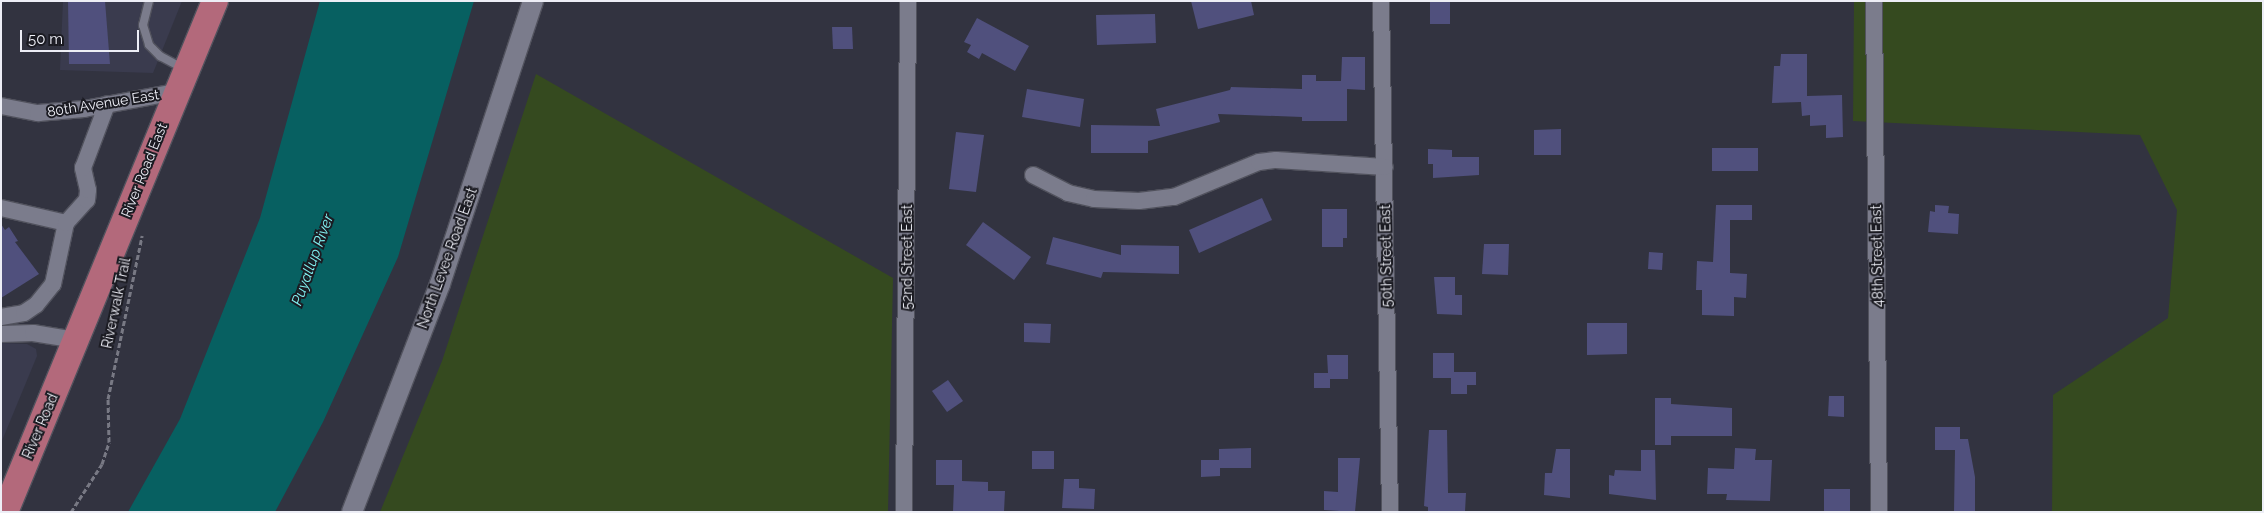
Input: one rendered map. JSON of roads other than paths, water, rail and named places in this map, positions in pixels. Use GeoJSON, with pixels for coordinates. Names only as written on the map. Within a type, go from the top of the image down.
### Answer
{"type":"FeatureCollection","features":[{"type":"Feature","properties":{"kind":"main road","name":"River Road East"},"geometry":{"type":"LineString","coordinates":[[76,340],[214,1]]}},
{"type":"Feature","properties":{"kind":"main road","name":"River Road"},"geometry":{"type":"LineString","coordinates":[[5,512],[76,340]]}},
{"type":"Feature","properties":{"kind":"street","name":"North Levee Road East"},"geometry":{"type":"LineString","coordinates":[[352,512],[440,284],[534,1]]}},
{"type":"Feature","properties":{"kind":"street","name":"52nd Street East"},"geometry":{"type":"LineString","coordinates":[[904,512],[908,1]]}},
{"type":"Feature","properties":{"kind":"street","name":"50th Street East"},"geometry":{"type":"LineString","coordinates":[[1381,1],[1390,512]]}},
{"type":"Feature","properties":{"kind":"street","name":"48th Street East"},"geometry":{"type":"LineString","coordinates":[[1874,1],[1879,512]]}},
{"type":"Feature","properties":{"kind":"street","name":"80th Avenue East"},"geometry":{"type":"LineString","coordinates":[[1,106],[38,113],[107,104],[181,81]]}},
{"type":"Feature","properties":{"kind":"street"},"geometry":{"type":"LineString","coordinates":[[1,317],[24,313],[36,306],[53,284],[66,223],[87,200],[88,190],[83,168],[107,104]]}},
{"type":"Feature","properties":{"kind":"street"},"geometry":{"type":"LineString","coordinates":[[1033,175],[1068,193],[1094,199],[1139,201],[1174,197],[1259,162],[1276,160],[1385,167]]}},
{"type":"Feature","properties":{"kind":"street"},"geometry":{"type":"LineString","coordinates":[[1,208],[66,223]]}},
{"type":"Feature","properties":{"kind":"street"},"geometry":{"type":"LineString","coordinates":[[1,334],[33,333],[76,340]]}},
{"type":"Feature","properties":{"kind":"lane"},"geometry":{"type":"LineString","coordinates":[[149,1],[143,25],[149,45],[181,81]]}},
{"type":"Feature","properties":{"kind":"water","name":"Puyallup River"},"geometry":{"type":"Polygon","coordinates":[[[320,1],[474,1],[398,257],[323,422],[275,512],[128,512],[180,419],[260,218],[320,1]]]}}]}
